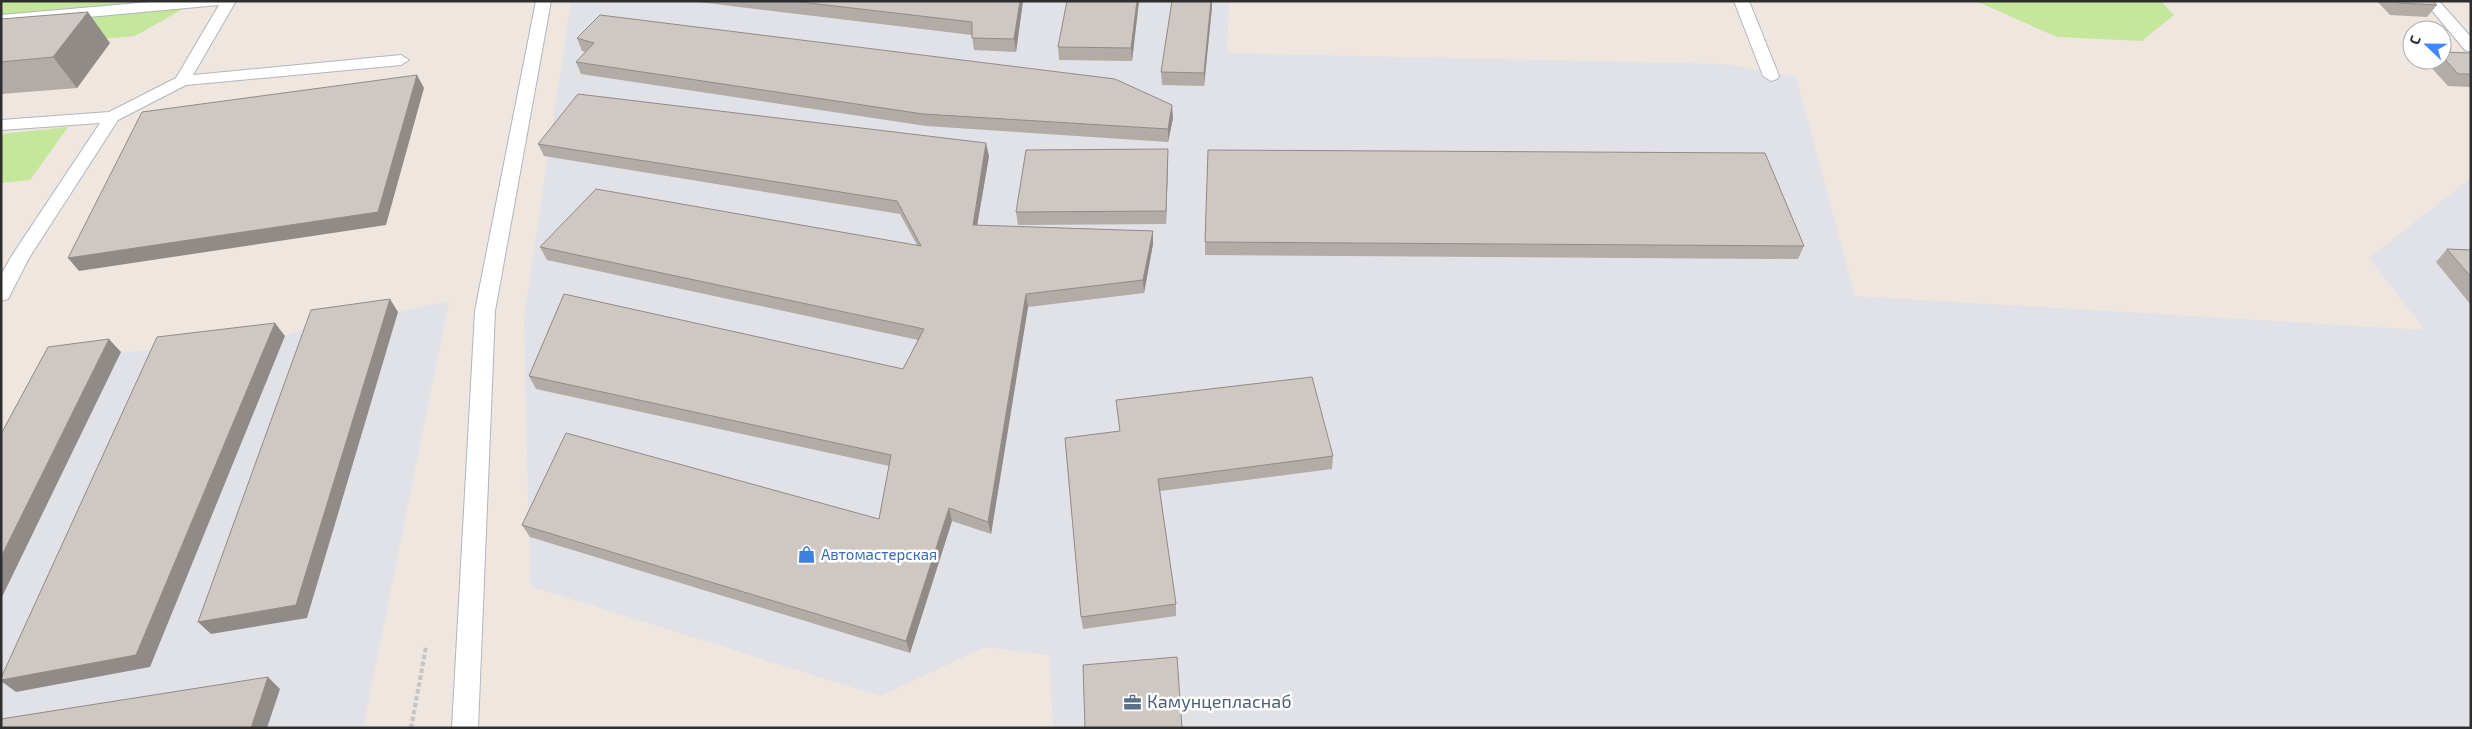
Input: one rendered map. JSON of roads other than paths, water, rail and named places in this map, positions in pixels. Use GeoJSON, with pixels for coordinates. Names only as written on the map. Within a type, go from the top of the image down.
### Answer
{"type":"FeatureCollection","features":[{"type":"Feature","properties":{"kind":"lane"},"geometry":{"type":"LineString","coordinates":[[1,20],[216,1]]}},
{"type":"Feature","properties":{"kind":"lane"},"geometry":{"type":"LineString","coordinates":[[182,81],[229,1]]}},
{"type":"Feature","properties":{"kind":"lane"},"geometry":{"type":"LineString","coordinates":[[465,728],[485,311],[544,1]]}},
{"type":"Feature","properties":{"kind":"lane"},"geometry":{"type":"LineString","coordinates":[[1741,1],[1771,76]]}},
{"type":"Feature","properties":{"kind":"lane"},"geometry":{"type":"LineString","coordinates":[[2431,1],[2471,47]]}},
{"type":"Feature","properties":{"kind":"lane"},"geometry":{"type":"LineString","coordinates":[[1,125],[112,117],[182,81],[401,60]]}},
{"type":"Feature","properties":{"kind":"lane"},"geometry":{"type":"LineString","coordinates":[[1,294],[20,258],[112,117]]}},
{"type":"Feature","properties":{"kind":"lane"},"geometry":{"type":"LineString","coordinates":[[1,260],[20,258]]}},
{"type":"Feature","properties":{"kind":"place","name":"Автомастерская"},"geometry":{"type":"Point","coordinates":[807,555]}},
{"type":"Feature","properties":{"kind":"place","name":"Камунцепласнаб"},"geometry":{"type":"Point","coordinates":[1133,702]}}]}
